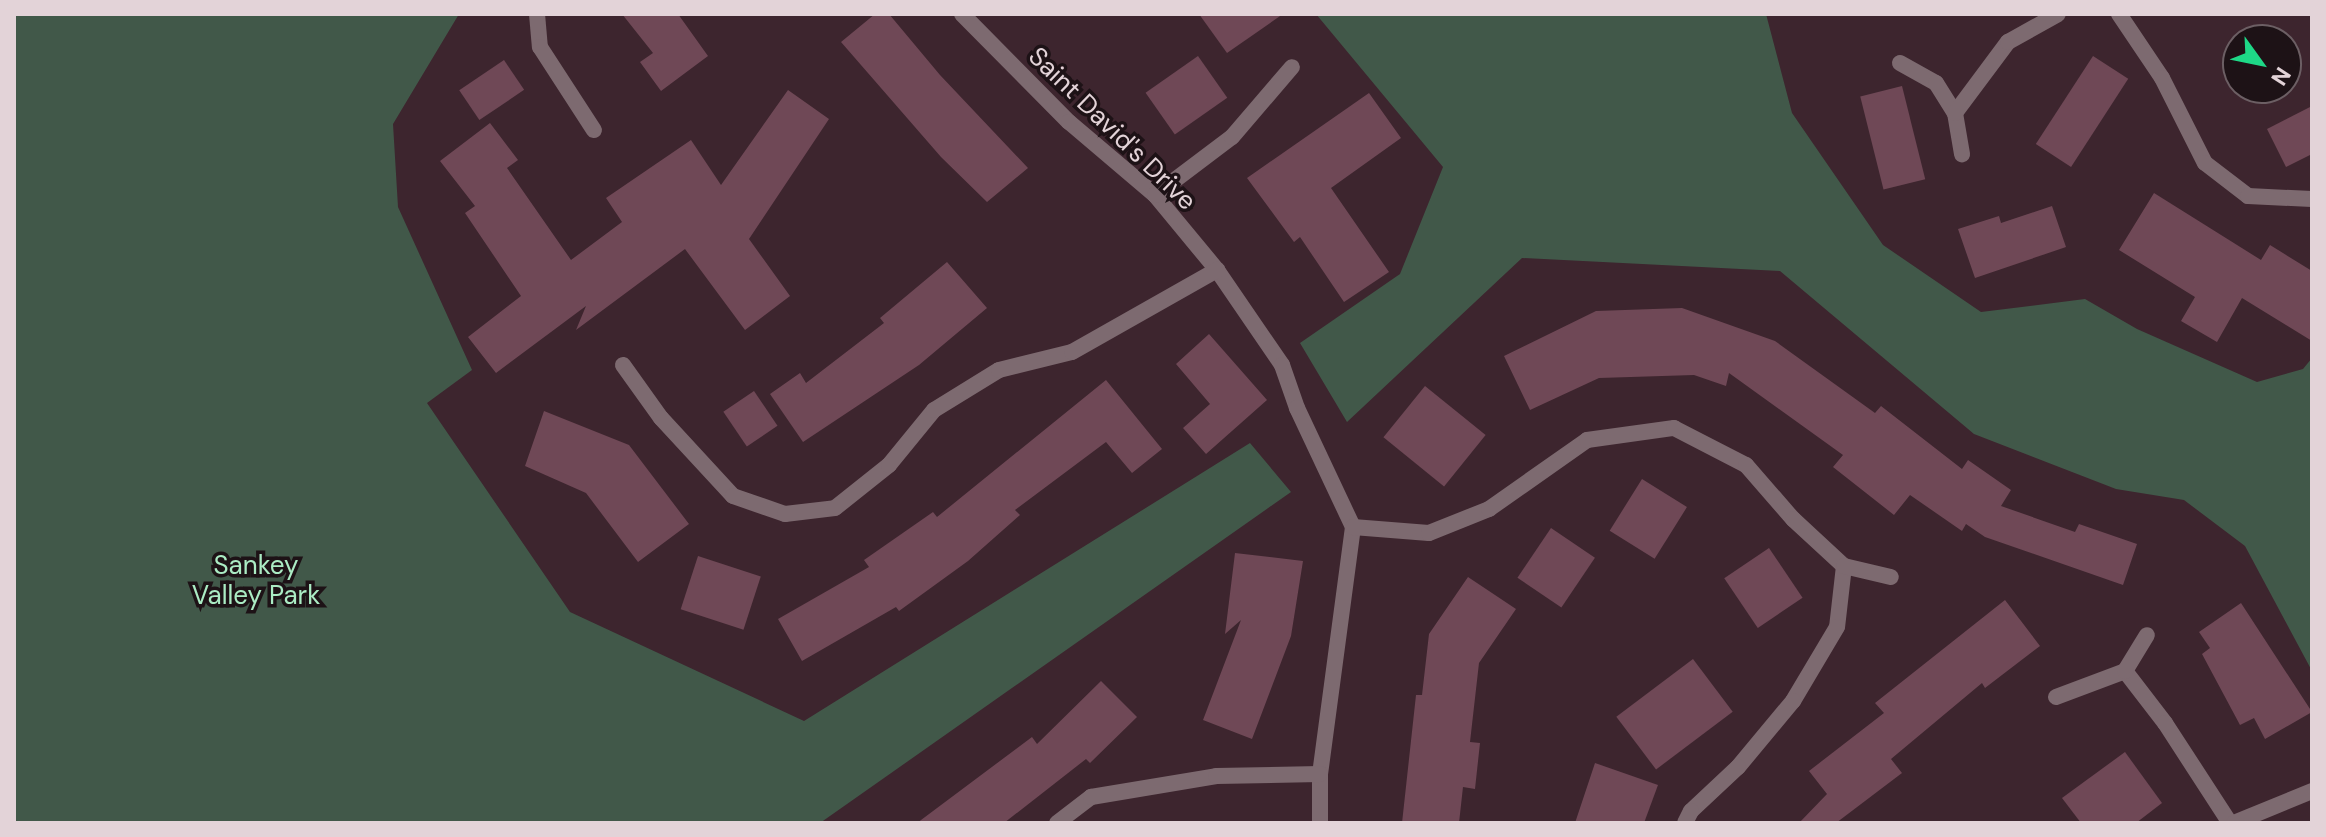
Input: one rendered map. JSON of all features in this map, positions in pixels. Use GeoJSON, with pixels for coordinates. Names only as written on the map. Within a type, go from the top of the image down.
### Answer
{"type":"FeatureCollection","features":[{"type":"Feature","properties":{"kind":"street"},"geometry":{"type":"LineString","coordinates":[[537,14],[540,47],[594,130]]}},
{"type":"Feature","properties":{"kind":"street","name":"Saint David's Drive"},"geometry":{"type":"LineString","coordinates":[[962,14],[1069,122],[1155,195],[1217,270],[1282,365],[1297,408],[1353,527]]}},
{"type":"Feature","properties":{"kind":"street"},"geometry":{"type":"LineString","coordinates":[[1955,113],[2008,42],[2058,14]]}},
{"type":"Feature","properties":{"kind":"street"},"geometry":{"type":"LineString","coordinates":[[2119,14],[2162,78],[2205,163],[2248,196],[2312,199]]}},
{"type":"Feature","properties":{"kind":"street"},"geometry":{"type":"LineString","coordinates":[[1900,63],[1936,83],[1955,113],[1962,154]]}},
{"type":"Feature","properties":{"kind":"street"},"geometry":{"type":"LineString","coordinates":[[1155,195],[1232,137],[1292,67]]}},
{"type":"Feature","properties":{"kind":"street"},"geometry":{"type":"LineString","coordinates":[[623,365],[661,418],[733,496],[785,514],[835,508],[889,465],[934,410],[999,370],[1072,352],[1217,270]]}},
{"type":"Feature","properties":{"kind":"street"},"geometry":{"type":"LineString","coordinates":[[1320,823],[1320,774],[1353,527],[1429,533],[1489,509],[1587,440],[1674,428],[1746,465],[1793,519],[1844,566],[1891,577]]}},
{"type":"Feature","properties":{"kind":"street"},"geometry":{"type":"LineString","coordinates":[[1685,823],[1691,811],[1738,767],[1793,701],[1837,627],[1844,566]]}},
{"type":"Feature","properties":{"kind":"street"},"geometry":{"type":"LineString","coordinates":[[2056,697],[2125,671],[2147,635]]}},
{"type":"Feature","properties":{"kind":"street"},"geometry":{"type":"LineString","coordinates":[[2125,671],[2165,723],[2232,823],[2312,791]]}},
{"type":"Feature","properties":{"kind":"street"},"geometry":{"type":"LineString","coordinates":[[1057,823],[1091,797],[1216,776],[1320,774]]}},
{"type":"Feature","properties":{"kind":"green space","name":"Sankey Valley Park"},"geometry":{"type":"Polygon","coordinates":[[[14,14],[459,14],[393,124],[398,207],[472,370],[427,403],[570,612],[804,721],[1250,443],[1291,492],[820,823],[14,823],[14,14]]]}},
{"type":"Feature","properties":{"kind":"green space"},"geometry":{"type":"Polygon","coordinates":[[[1316,14],[1766,14],[1792,113],[1883,245],[1981,312],[2085,299],[2137,329],[2257,382],[2303,369],[2312,358],[2312,671],[2245,546],[2184,500],[2116,489],[1974,434],[1780,271],[1522,258],[1347,422],[1300,343],[1400,274],[1443,167],[1316,14]]]}},
{"type":"Feature","properties":{"kind":"building"},"geometry":{"type":"Polygon","coordinates":[[[622,14],[678,14],[708,56],[661,91],[640,62],[653,53],[622,14]]]}},
{"type":"Feature","properties":{"kind":"building"},"geometry":{"type":"Polygon","coordinates":[[[875,14],[889,14],[940,75],[1028,168],[987,202],[941,157],[841,42],[875,14]]]}},
{"type":"Feature","properties":{"kind":"building"},"geometry":{"type":"Polygon","coordinates":[[[1199,14],[1283,14],[1227,53],[1199,14]]]}},
{"type":"Feature","properties":{"kind":"building"},"geometry":{"type":"Polygon","coordinates":[[[1198,56],[1227,98],[1175,134],[1146,93],[1198,56]]]}},
{"type":"Feature","properties":{"kind":"building"},"geometry":{"type":"Polygon","coordinates":[[[2093,56],[2128,79],[2071,167],[2036,144],[2093,56]]]}},
{"type":"Feature","properties":{"kind":"building"},"geometry":{"type":"Polygon","coordinates":[[[504,60],[524,90],[479,120],[459,90],[504,60]]]}},
{"type":"Feature","properties":{"kind":"building"},"geometry":{"type":"Polygon","coordinates":[[[1902,86],[1925,179],[1884,190],[1860,96],[1902,86]]]}},
{"type":"Feature","properties":{"kind":"building"},"geometry":{"type":"Polygon","coordinates":[[[788,90],[829,119],[749,239],[790,296],[745,330],[685,249],[576,330],[586,306],[496,373],[468,337],[521,296],[465,213],[475,206],[440,161],[490,123],[518,160],[507,168],[571,260],[622,222],[606,198],[691,140],[721,185],[788,90]]]}},
{"type":"Feature","properties":{"kind":"building"},"geometry":{"type":"Polygon","coordinates":[[[1369,93],[1401,138],[1331,188],[1389,272],[1344,302],[1300,237],[1294,242],[1247,178],[1369,93]]]}},
{"type":"Feature","properties":{"kind":"building"},"geometry":{"type":"Polygon","coordinates":[[[2312,106],[2312,154],[2286,167],[2267,129],[2312,106]]]}},
{"type":"Feature","properties":{"kind":"building"},"geometry":{"type":"Polygon","coordinates":[[[2154,193],[2261,260],[2270,245],[2312,271],[2312,341],[2242,298],[2217,342],[2181,321],[2195,297],[2119,250],[2154,193]]]}},
{"type":"Feature","properties":{"kind":"building"},"geometry":{"type":"Polygon","coordinates":[[[2052,206],[2066,247],[1975,278],[1958,229],[1999,216],[2001,223],[2052,206]]]}},
{"type":"Feature","properties":{"kind":"building"},"geometry":{"type":"Polygon","coordinates":[[[947,262],[987,308],[919,365],[803,442],[770,394],[800,373],[806,383],[884,323],[880,318],[947,262]]]}},
{"type":"Feature","properties":{"kind":"building"},"geometry":{"type":"Polygon","coordinates":[[[1682,308],[1775,341],[1875,413],[1881,406],[1962,469],[1968,460],[2011,490],[2001,506],[2075,532],[2079,524],[2137,544],[2123,585],[1985,537],[1966,524],[1962,531],[1910,495],[1894,515],[1833,467],[1843,455],[1729,373],[1726,386],[1694,375],[1599,378],[1530,410],[1504,356],[1596,311],[1682,308]]]}},
{"type":"Feature","properties":{"kind":"building"},"geometry":{"type":"Polygon","coordinates":[[[1209,334],[1267,400],[1206,454],[1183,428],[1210,404],[1176,364],[1209,334]]]}},
{"type":"Feature","properties":{"kind":"building"},"geometry":{"type":"Polygon","coordinates":[[[1106,380],[1162,449],[1132,473],[1106,442],[1015,510],[1020,515],[968,561],[899,611],[896,607],[802,661],[778,619],[869,567],[864,560],[933,512],[937,517],[1106,380]]]}},
{"type":"Feature","properties":{"kind":"building"},"geometry":{"type":"Polygon","coordinates":[[[1425,386],[1486,435],[1444,486],[1383,437],[1425,386]]]}},
{"type":"Feature","properties":{"kind":"building"},"geometry":{"type":"Polygon","coordinates":[[[754,391],[777,426],[747,447],[723,412],[754,391]]]}},
{"type":"Feature","properties":{"kind":"building"},"geometry":{"type":"Polygon","coordinates":[[[544,411],[629,445],[689,524],[638,562],[586,493],[525,466],[544,411]]]}},
{"type":"Feature","properties":{"kind":"building"},"geometry":{"type":"Polygon","coordinates":[[[1642,479],[1687,507],[1655,559],[1610,531],[1642,479]]]}},
{"type":"Feature","properties":{"kind":"building"},"geometry":{"type":"Polygon","coordinates":[[[1551,528],[1595,558],[1561,607],[1517,578],[1551,528]]]}},
{"type":"Feature","properties":{"kind":"building"},"geometry":{"type":"Polygon","coordinates":[[[1769,548],[1803,598],[1758,628],[1724,578],[1769,548]]]}},
{"type":"Feature","properties":{"kind":"building"},"geometry":{"type":"Polygon","coordinates":[[[1235,553],[1303,561],[1291,636],[1252,739],[1203,720],[1241,620],[1225,634],[1235,553]]]}},
{"type":"Feature","properties":{"kind":"building"},"geometry":{"type":"Polygon","coordinates":[[[698,556],[761,576],[743,630],[681,609],[698,556]]]}},
{"type":"Feature","properties":{"kind":"building"},"geometry":{"type":"Polygon","coordinates":[[[1468,577],[1516,609],[1479,663],[1470,742],[1480,743],[1475,789],[1463,787],[1459,823],[1402,823],[1416,695],[1422,695],[1429,634],[1468,577]]]}},
{"type":"Feature","properties":{"kind":"building"},"geometry":{"type":"Polygon","coordinates":[[[2005,600],[2040,646],[1985,688],[1982,683],[1891,759],[1902,773],[1836,823],[1799,823],[1827,794],[1809,771],[1884,713],[1875,703],[2005,600]]]}},
{"type":"Feature","properties":{"kind":"building"},"geometry":{"type":"Polygon","coordinates":[[[2241,603],[2312,712],[2265,739],[2254,718],[2240,725],[2202,654],[2210,648],[2199,632],[2241,603]]]}},
{"type":"Feature","properties":{"kind":"building"},"geometry":{"type":"Polygon","coordinates":[[[1693,659],[1733,712],[1656,769],[1616,717],[1693,659]]]}},
{"type":"Feature","properties":{"kind":"building"},"geometry":{"type":"Polygon","coordinates":[[[1101,681],[1137,717],[1090,763],[1086,759],[1004,823],[917,823],[1032,737],[1037,744],[1101,681]]]}},
{"type":"Feature","properties":{"kind":"building"},"geometry":{"type":"Polygon","coordinates":[[[2125,752],[2162,803],[2136,823],[2081,823],[2062,798],[2125,752]]]}},
{"type":"Feature","properties":{"kind":"building"},"geometry":{"type":"Polygon","coordinates":[[[1595,763],[1658,785],[1644,823],[1575,823],[1595,763]]]}}]}
